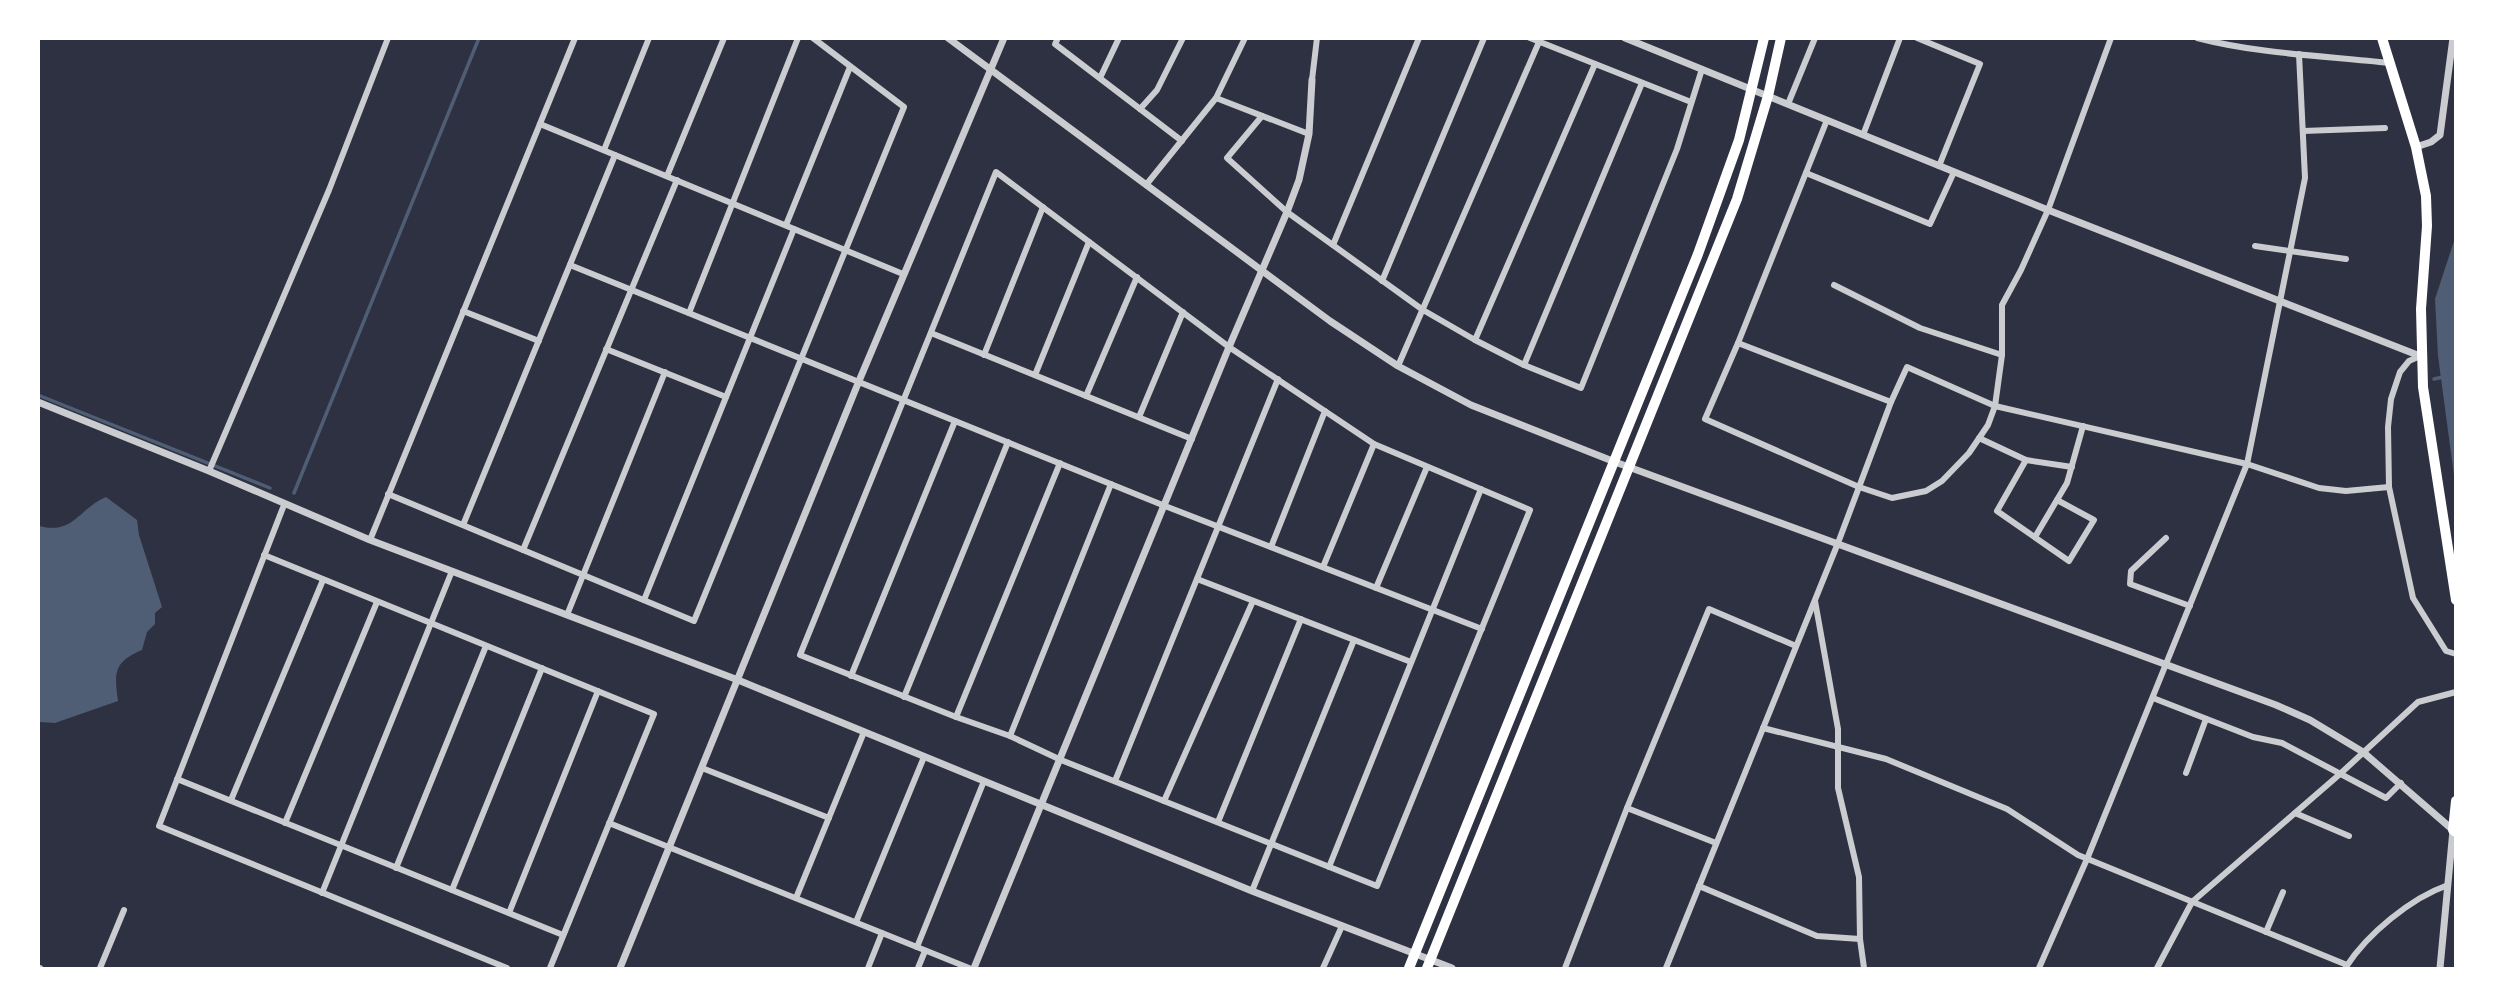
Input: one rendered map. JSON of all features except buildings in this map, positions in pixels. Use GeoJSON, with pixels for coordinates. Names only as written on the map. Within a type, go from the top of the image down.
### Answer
{"type":"FeatureCollection","features":[{"type":"Feature","properties":{"kind":"main road"},"geometry":{"type":"LineString","coordinates":[[1409,968],[1721,194],[1753,90],[1764,38]]}},
{"type":"Feature","properties":{"kind":"main road"},"geometry":{"type":"LineString","coordinates":[[1429,965],[1737,199],[1768,96],[1781,38]]}},
{"type":"Feature","properties":{"kind":"main road"},"geometry":{"type":"LineString","coordinates":[[2382,38],[2416,147],[2426,196],[2427,226],[2420,356],[2452,561],[2455,600]]}},
{"type":"Feature","properties":{"kind":"main road"},"geometry":{"type":"LineString","coordinates":[[2454,831],[2455,801]]}},
{"type":"Feature","properties":{"kind":"street"},"geometry":{"type":"LineString","coordinates":[[210,467],[329,190],[388,38]]}},
{"type":"Feature","properties":{"kind":"street"},"geometry":{"type":"LineString","coordinates":[[370,540],[575,38]]}},
{"type":"Feature","properties":{"kind":"street"},"geometry":{"type":"LineString","coordinates":[[604,150],[649,38]]}},
{"type":"Feature","properties":{"kind":"street"},"geometry":{"type":"LineString","coordinates":[[667,176],[724,38]]}},
{"type":"Feature","properties":{"kind":"street"},"geometry":{"type":"LineString","coordinates":[[689,313],[798,38]]}},
{"type":"Feature","properties":{"kind":"street"},"geometry":{"type":"LineString","coordinates":[[388,494],[694,621],[904,107],[813,38]]}},
{"type":"Feature","properties":{"kind":"street"},"geometry":{"type":"LineString","coordinates":[[948,38],[1330,321],[1398,366],[1471,405],[1631,467],[2276,705],[2310,720],[2363,752],[2454,831],[2440,968]]}},
{"type":"Feature","properties":{"kind":"street"},"geometry":{"type":"LineString","coordinates":[[620,968],[859,381],[1004,38]]}},
{"type":"Feature","properties":{"kind":"street"},"geometry":{"type":"LineString","coordinates":[[1058,38],[1055,44],[1182,141]]}},
{"type":"Feature","properties":{"kind":"street"},"geometry":{"type":"LineString","coordinates":[[1100,78],[1119,38]]}},
{"type":"Feature","properties":{"kind":"street"},"geometry":{"type":"LineString","coordinates":[[1140,109],[1157,90],[1183,38]]}},
{"type":"Feature","properties":{"kind":"street"},"geometry":{"type":"LineString","coordinates":[[1146,185],[1216,98],[1245,38]]}},
{"type":"Feature","properties":{"kind":"street"},"geometry":{"type":"LineString","coordinates":[[609,823],[972,968],[1043,804],[1299,180],[1309,134],[1317,38]]}},
{"type":"Feature","properties":{"kind":"street"},"geometry":{"type":"LineString","coordinates":[[1333,245],[1419,38]]}},
{"type":"Feature","properties":{"kind":"street"},"geometry":{"type":"LineString","coordinates":[[1382,281],[1484,38]]}},
{"type":"Feature","properties":{"kind":"street"},"geometry":{"type":"LineString","coordinates":[[1530,38],[1691,102]]}},
{"type":"Feature","properties":{"kind":"street"},"geometry":{"type":"LineString","coordinates":[[1625,38],[2048,210],[2420,356]]}},
{"type":"Feature","properties":{"kind":"street"},"geometry":{"type":"LineString","coordinates":[[1788,104],[1815,38]]}},
{"type":"Feature","properties":{"kind":"street"},"geometry":{"type":"LineString","coordinates":[[1863,135],[1900,38]]}},
{"type":"Feature","properties":{"kind":"street"},"geometry":{"type":"LineString","coordinates":[[1917,38],[1980,64],[1939,166]]}},
{"type":"Feature","properties":{"kind":"street"},"geometry":{"type":"LineString","coordinates":[[1827,120],[1705,419],[1859,487],[1892,498],[1926,491],[1942,481],[1969,453],[1988,425],[1995,406],[2002,355],[2002,305],[2048,210],[2111,38]]}},
{"type":"Feature","properties":{"kind":"street"},"geometry":{"type":"LineString","coordinates":[[2197,38],[2299,54],[2389,63]]}},
{"type":"Feature","properties":{"kind":"street"},"geometry":{"type":"LineString","coordinates":[[2416,147],[2431,142],[2440,135],[2453,38]]}},
{"type":"Feature","properties":{"kind":"street"},"geometry":{"type":"LineString","coordinates":[[1398,366],[1539,42]]}},
{"type":"Feature","properties":{"kind":"street"},"geometry":{"type":"LineString","coordinates":[[2039,968],[2087,859],[2246,464],[2305,178],[2299,54]]}},
{"type":"Feature","properties":{"kind":"street"},"geometry":{"type":"LineString","coordinates":[[1475,340],[1595,64]]}},
{"type":"Feature","properties":{"kind":"street"},"geometry":{"type":"LineString","coordinates":[[786,225],[850,66]]}},
{"type":"Feature","properties":{"kind":"street"},"geometry":{"type":"LineString","coordinates":[[1262,116],[1227,158],[1287,212],[1423,310],[1524,365],[1581,387],[1677,149],[1702,69]]}},
{"type":"Feature","properties":{"kind":"street"},"geometry":{"type":"LineString","coordinates":[[1524,365],[1642,82]]}},
{"type":"Feature","properties":{"kind":"street"},"geometry":{"type":"LineString","coordinates":[[1216,98],[1309,134]]}},
{"type":"Feature","properties":{"kind":"street"},"geometry":{"type":"LineString","coordinates":[[540,124],[904,274]]}},
{"type":"Feature","properties":{"kind":"street"},"geometry":{"type":"LineString","coordinates":[[2303,131],[2385,128]]}},
{"type":"Feature","properties":{"kind":"street"},"geometry":{"type":"LineString","coordinates":[[463,525],[615,155]]}},
{"type":"Feature","properties":{"kind":"street"},"geometry":{"type":"LineString","coordinates":[[996,172],[1089,242],[1229,346],[1374,444],[1530,510],[1377,886],[1061,760],[1010,736],[800,655],[996,172]]}},
{"type":"Feature","properties":{"kind":"street"},"geometry":{"type":"LineString","coordinates":[[1806,173],[1930,224],[1954,172]]}},
{"type":"Feature","properties":{"kind":"street"},"geometry":{"type":"LineString","coordinates":[[523,550],[677,180]]}},
{"type":"Feature","properties":{"kind":"street"},"geometry":{"type":"LineString","coordinates":[[984,355],[1043,207]]}},
{"type":"Feature","properties":{"kind":"street"},"geometry":{"type":"LineString","coordinates":[[643,600],[794,229]]}},
{"type":"Feature","properties":{"kind":"street"},"geometry":{"type":"LineString","coordinates":[[1035,375],[1089,242]]}},
{"type":"Feature","properties":{"kind":"street"},"geometry":{"type":"LineString","coordinates":[[2255,246],[2346,259]]}},
{"type":"Feature","properties":{"kind":"street"},"geometry":{"type":"LineString","coordinates":[[570,265],[1165,506],[1482,629]]}},
{"type":"Feature","properties":{"kind":"street"},"geometry":{"type":"LineString","coordinates":[[1086,396],[1137,277]]}},
{"type":"Feature","properties":{"kind":"street"},"geometry":{"type":"LineString","coordinates":[[1834,285],[1920,328],[2002,355]]}},
{"type":"Feature","properties":{"kind":"street"},"geometry":{"type":"LineString","coordinates":[[463,311],[539,341]]}},
{"type":"Feature","properties":{"kind":"street"},"geometry":{"type":"LineString","coordinates":[[1139,417],[1183,312]]}},
{"type":"Feature","properties":{"kind":"street"},"geometry":{"type":"LineString","coordinates":[[930,333],[1192,439]]}},
{"type":"Feature","properties":{"kind":"street"},"geometry":{"type":"LineString","coordinates":[[1738,343],[1891,402]]}},
{"type":"Feature","properties":{"kind":"street"},"geometry":{"type":"LineString","coordinates":[[606,349],[726,397]]}},
{"type":"Feature","properties":{"kind":"street"},"geometry":{"type":"LineString","coordinates":[[2420,356],[2409,362],[2400,372],[2391,399],[2388,427],[2389,488],[2413,598],[2446,650],[2455,654]]}},
{"type":"Feature","properties":{"kind":"street"},"geometry":{"type":"LineString","coordinates":[[1666,968],[1838,543],[1891,402],[1908,367],[1995,406],[2246,464],[2319,488],[2346,491],[2389,488]]}},
{"type":"Feature","properties":{"kind":"street"},"geometry":{"type":"LineString","coordinates":[[567,615],[665,372]]}},
{"type":"Feature","properties":{"kind":"street"},"geometry":{"type":"LineString","coordinates":[[1115,781],[1278,379]]}},
{"type":"Feature","properties":{"kind":"street"},"geometry":{"type":"LineString","coordinates":[[38,402],[210,467],[284,505],[370,540],[738,680],[1414,955],[1429,965],[1452,968]]}},
{"type":"Feature","properties":{"kind":"street"},"geometry":{"type":"LineString","coordinates":[[1271,547],[1325,411]]}},
{"type":"Feature","properties":{"kind":"street"},"geometry":{"type":"LineString","coordinates":[[851,676],[955,421]]}},
{"type":"Feature","properties":{"kind":"street"},"geometry":{"type":"LineString","coordinates":[[2035,537],[2067,483],[2083,426]]}},
{"type":"Feature","properties":{"kind":"street"},"geometry":{"type":"LineString","coordinates":[[1979,438],[2025,460],[2072,467]]}},
{"type":"Feature","properties":{"kind":"street"},"geometry":{"type":"LineString","coordinates":[[904,697],[1008,442]]}},
{"type":"Feature","properties":{"kind":"street"},"geometry":{"type":"LineString","coordinates":[[1323,567],[1374,444]]}},
{"type":"Feature","properties":{"kind":"street"},"geometry":{"type":"LineString","coordinates":[[2025,460],[1997,511],[2069,562],[2094,520],[2057,500]]}},
{"type":"Feature","properties":{"kind":"street"},"geometry":{"type":"LineString","coordinates":[[956,717],[1060,463]]}},
{"type":"Feature","properties":{"kind":"street"},"geometry":{"type":"LineString","coordinates":[[1376,588],[1427,467]]}},
{"type":"Feature","properties":{"kind":"street"},"geometry":{"type":"LineString","coordinates":[[1010,736],[1111,484]]}},
{"type":"Feature","properties":{"kind":"street"},"geometry":{"type":"LineString","coordinates":[[1329,867],[1480,489]]}},
{"type":"Feature","properties":{"kind":"street"},"geometry":{"type":"LineString","coordinates":[[284,505],[159,826],[508,968]]}},
{"type":"Feature","properties":{"kind":"street"},"geometry":{"type":"LineString","coordinates":[[2166,538],[2131,571],[2130,584],[2190,606]]}},
{"type":"Feature","properties":{"kind":"street"},"geometry":{"type":"LineString","coordinates":[[264,555],[654,714],[550,968]]}},
{"type":"Feature","properties":{"kind":"street"},"geometry":{"type":"LineString","coordinates":[[322,893],[452,571]]}},
{"type":"Feature","properties":{"kind":"street"},"geometry":{"type":"LineString","coordinates":[[1197,579],[1411,662]]}},
{"type":"Feature","properties":{"kind":"street"},"geometry":{"type":"LineString","coordinates":[[230,800],[323,580]]}},
{"type":"Feature","properties":{"kind":"street"},"geometry":{"type":"LineString","coordinates":[[1815,599],[1838,729],[1838,789],[1859,877],[1860,939],[1864,968]]}},
{"type":"Feature","properties":{"kind":"street"},"geometry":{"type":"LineString","coordinates":[[1164,801],[1253,600]]}},
{"type":"Feature","properties":{"kind":"street"},"geometry":{"type":"LineString","coordinates":[[285,823],[377,602]]}},
{"type":"Feature","properties":{"kind":"street"},"geometry":{"type":"LineString","coordinates":[[1565,968],[1709,609],[1796,646]]}},
{"type":"Feature","properties":{"kind":"street"},"geometry":{"type":"LineString","coordinates":[[1217,822],[1301,619]]}},
{"type":"Feature","properties":{"kind":"street"},"geometry":{"type":"LineString","coordinates":[[1252,891],[1354,640]]}},
{"type":"Feature","properties":{"kind":"street"},"geometry":{"type":"LineString","coordinates":[[396,868],[486,646]]}},
{"type":"Feature","properties":{"kind":"street"},"geometry":{"type":"LineString","coordinates":[[452,890],[542,668]]}},
{"type":"Feature","properties":{"kind":"street"},"geometry":{"type":"LineString","coordinates":[[509,913],[598,691]]}},
{"type":"Feature","properties":{"kind":"street"},"geometry":{"type":"LineString","coordinates":[[2157,968],[2192,902],[2340,774],[2418,702],[2455,692]]}},
{"type":"Feature","properties":{"kind":"street"},"geometry":{"type":"LineString","coordinates":[[2153,698],[2253,737],[2282,743],[2386,798],[2401,783]]}},
{"type":"Feature","properties":{"kind":"street"},"geometry":{"type":"LineString","coordinates":[[2186,773],[2206,719]]}},
{"type":"Feature","properties":{"kind":"street"},"geometry":{"type":"LineString","coordinates":[[1763,728],[1886,759],[2007,808],[2087,859],[2346,967],[2362,945],[2378,930],[2434,890],[2448,885]]}},
{"type":"Feature","properties":{"kind":"street"},"geometry":{"type":"LineString","coordinates":[[796,898],[864,732]]}},
{"type":"Feature","properties":{"kind":"street"},"geometry":{"type":"LineString","coordinates":[[856,922],[924,757]]}},
{"type":"Feature","properties":{"kind":"street"},"geometry":{"type":"LineString","coordinates":[[702,768],[829,818]]}},
{"type":"Feature","properties":{"kind":"street"},"geometry":{"type":"LineString","coordinates":[[177,779],[563,935]]}},
{"type":"Feature","properties":{"kind":"street"},"geometry":{"type":"LineString","coordinates":[[917,947],[984,781]]}},
{"type":"Feature","properties":{"kind":"street"},"geometry":{"type":"LineString","coordinates":[[1627,808],[1716,843]]}},
{"type":"Feature","properties":{"kind":"street"},"geometry":{"type":"LineString","coordinates":[[2295,813],[2349,836]]}},
{"type":"Feature","properties":{"kind":"street"},"geometry":{"type":"LineString","coordinates":[[1699,886],[1817,936],[1860,939]]}},
{"type":"Feature","properties":{"kind":"street"},"geometry":{"type":"LineString","coordinates":[[2266,932],[2283,892]]}},
{"type":"Feature","properties":{"kind":"street"},"geometry":{"type":"LineString","coordinates":[[100,968],[124,911]]}},
{"type":"Feature","properties":{"kind":"street"},"geometry":{"type":"LineString","coordinates":[[1323,968],[1342,926]]}},
{"type":"Feature","properties":{"kind":"street"},"geometry":{"type":"LineString","coordinates":[[868,968],[882,933]]}},
{"type":"Feature","properties":{"kind":"street"},"geometry":{"type":"LineString","coordinates":[[918,968],[925,951]]}},
{"type":"Feature","properties":{"kind":"water"},"geometry":{"type":"Polygon","coordinates":[[[2455,238],[2455,483],[2438,356],[2435,299],[2455,238]]]}},
{"type":"Feature","properties":{"kind":"water"},"geometry":{"type":"Polygon","coordinates":[[[106,497],[137,520],[139,535],[162,607],[155,613],[155,624],[147,632],[142,650],[126,659],[118,669],[118,701],[55,723],[39,722],[39,526],[51,528],[68,524],[106,497]]]}},
{"type":"Feature","properties":{"kind":"waterway"},"geometry":{"type":"LineString","coordinates":[[294,493],[479,38]]}},
{"type":"Feature","properties":{"kind":"waterway"},"geometry":{"type":"LineString","coordinates":[[2434,379],[2443,377]]}},
{"type":"Feature","properties":{"kind":"waterway"},"geometry":{"type":"LineString","coordinates":[[38,395],[270,488]]}}]}
